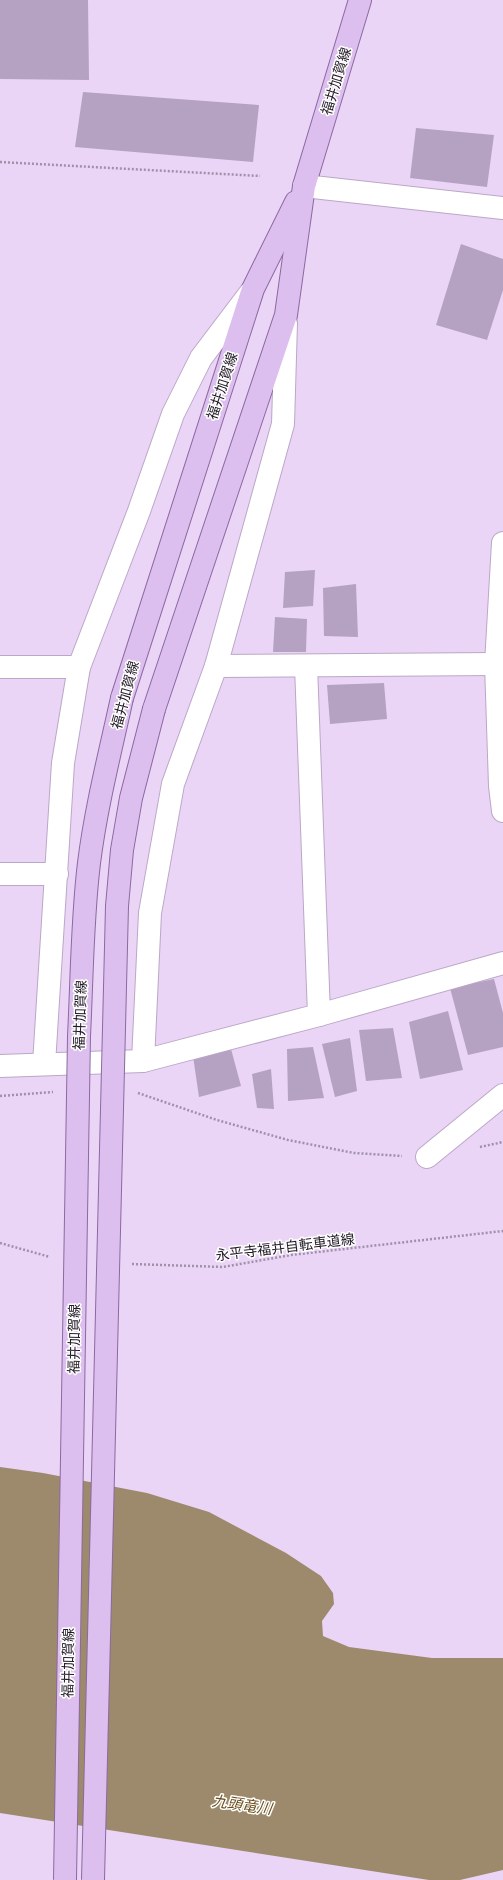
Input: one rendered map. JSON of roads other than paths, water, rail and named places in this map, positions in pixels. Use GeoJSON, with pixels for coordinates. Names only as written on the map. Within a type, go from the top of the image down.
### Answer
{"type":"FeatureCollection","features":[{"type":"Feature","properties":{"kind":"main road","name":"福井加賀線"},"geometry":{"type":"LineString","coordinates":[[93,1880],[117,906],[122,850],[131,798],[154,709],[286,315],[304,186],[360,0]]}},
{"type":"Feature","properties":{"kind":"main road","name":"福井加賀線"},"geometry":{"type":"LineString","coordinates":[[64,1880],[79,1044],[83,926],[89,862],[101,796],[122,698],[253,289],[304,186]]}},
{"type":"Feature","properties":{"kind":"street"},"geometry":{"type":"LineString","coordinates":[[304,186],[503,208]]}},
{"type":"Feature","properties":{"kind":"street"},"geometry":{"type":"LineString","coordinates":[[44,1064],[63,763],[79,668],[140,511],[173,414],[201,358],[253,289]]}},
{"type":"Feature","properties":{"kind":"street"},"geometry":{"type":"LineString","coordinates":[[143,1061],[150,913],[173,784],[216,666],[283,424],[286,315]]}},
{"type":"Feature","properties":{"kind":"street"},"geometry":{"type":"LineString","coordinates":[[503,543],[496,664],[500,786],[503,811]]}},
{"type":"Feature","properties":{"kind":"street"},"geometry":{"type":"LineString","coordinates":[[216,666],[496,664]]}},
{"type":"Feature","properties":{"kind":"street"},"geometry":{"type":"LineString","coordinates":[[306,666],[320,1016]]}},
{"type":"Feature","properties":{"kind":"street"},"geometry":{"type":"LineString","coordinates":[[0,667],[79,668]]}},
{"type":"Feature","properties":{"kind":"street"},"geometry":{"type":"LineString","coordinates":[[0,874],[57,874]]}},
{"type":"Feature","properties":{"kind":"street"},"geometry":{"type":"LineString","coordinates":[[0,1066],[143,1061],[320,1016],[503,963]]}},
{"type":"Feature","properties":{"kind":"street"},"geometry":{"type":"LineString","coordinates":[[428,1157],[503,1095]]}},
{"type":"Feature","properties":{"kind":"water","name":"九頭竜川"},"geometry":{"type":"Polygon","coordinates":[[[0,1467],[43,1473],[147,1493],[209,1512],[286,1553],[321,1576],[333,1593],[334,1604],[322,1621],[323,1636],[349,1647],[432,1658],[503,1658],[503,1870],[460,1880],[429,1880],[0,1813],[0,1467]]]}}]}
